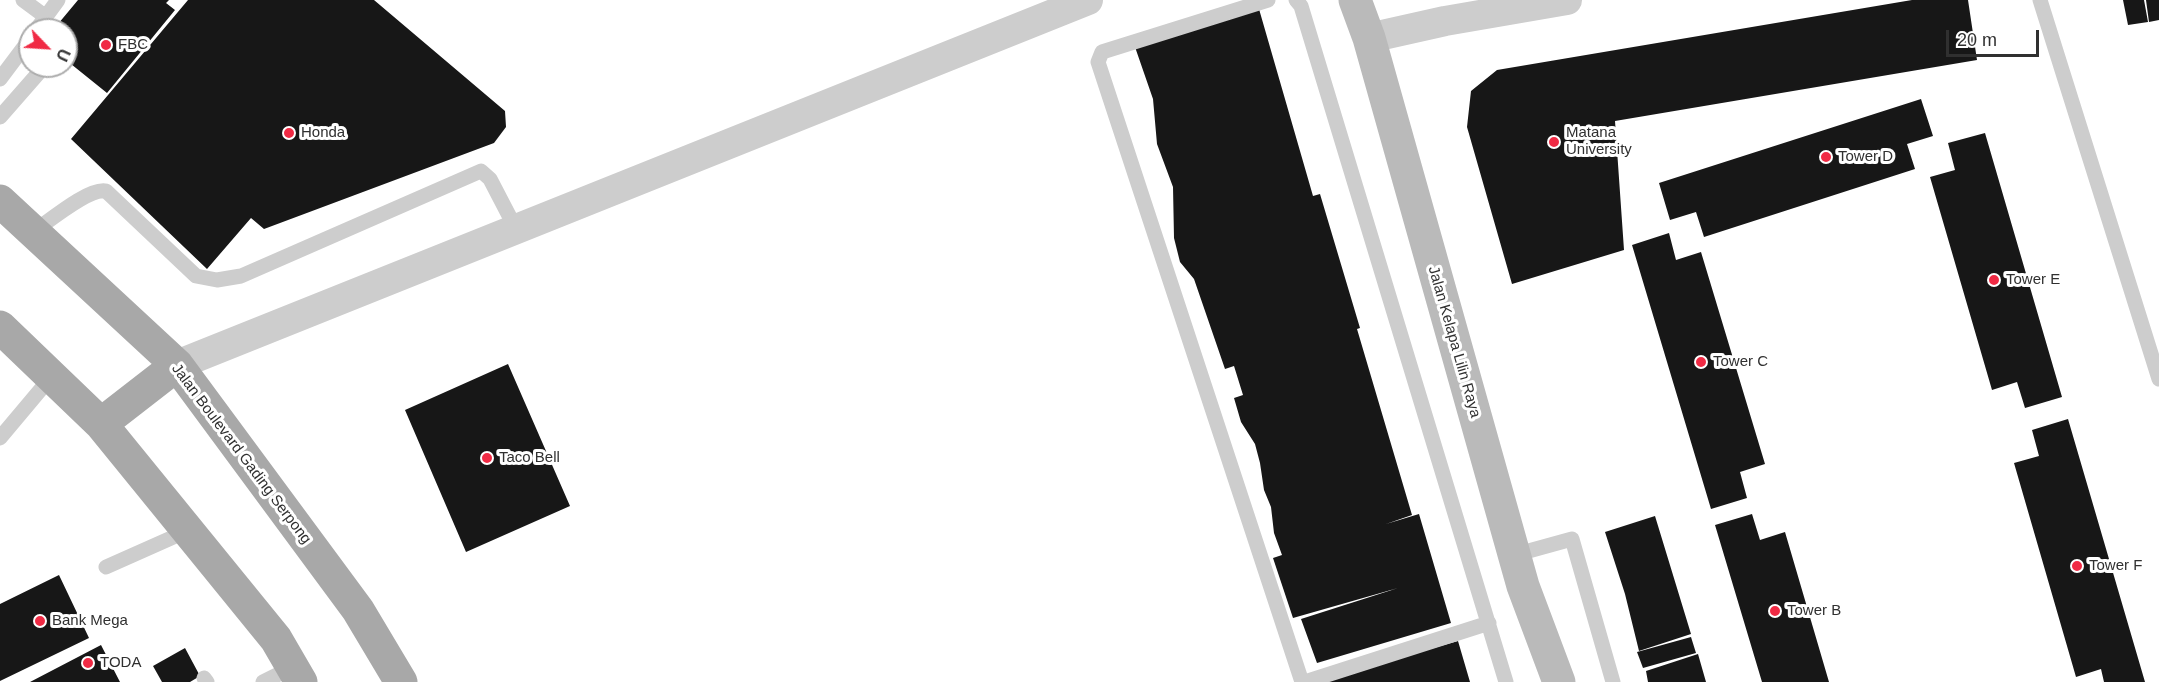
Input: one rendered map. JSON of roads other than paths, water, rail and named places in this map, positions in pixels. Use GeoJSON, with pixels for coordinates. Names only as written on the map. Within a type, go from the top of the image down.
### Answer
{"type":"FeatureCollection","features":[{"type":"Feature","properties":{"kind":"main road","name":"Jalan Boulevard Gading Serpong"},"geometry":{"type":"LineString","coordinates":[[0,201],[177,365],[358,610],[401,682]]}},
{"type":"Feature","properties":{"kind":"main road"},"geometry":{"type":"LineString","coordinates":[[0,327],[100,424],[276,639],[285,677]]}},
{"type":"Feature","properties":{"kind":"main road"},"geometry":{"type":"LineString","coordinates":[[100,424],[177,365]]}},
{"type":"Feature","properties":{"kind":"street"},"geometry":{"type":"LineString","coordinates":[[177,365],[1088,0]]}},
{"type":"Feature","properties":{"kind":"street","name":"Jalan Kelapa Lilin Raya"},"geometry":{"type":"LineString","coordinates":[[1355,0],[1369,38],[1523,586],[1559,682]]}},
{"type":"Feature","properties":{"kind":"street"},"geometry":{"type":"LineString","coordinates":[[1369,38],[1445,21],[1566,0]]}},
{"type":"Feature","properties":{"kind":"lane"},"geometry":{"type":"LineString","coordinates":[[23,0],[46,17],[58,0]]}},
{"type":"Feature","properties":{"kind":"lane"},"geometry":{"type":"LineString","coordinates":[[1268,0],[1102,52],[1098,62],[1304,682],[1489,623]]}},
{"type":"Feature","properties":{"kind":"lane"},"geometry":{"type":"LineString","coordinates":[[1296,0],[1301,6],[1325,89],[1365,211],[1506,682]]}},
{"type":"Feature","properties":{"kind":"lane"},"geometry":{"type":"LineString","coordinates":[[2040,0],[2159,379]]}},
{"type":"Feature","properties":{"kind":"lane"},"geometry":{"type":"LineString","coordinates":[[2,71],[18,53]]}},
{"type":"Feature","properties":{"kind":"lane"},"geometry":{"type":"LineString","coordinates":[[0,117],[34,78]]}},
{"type":"Feature","properties":{"kind":"lane"},"geometry":{"type":"LineString","coordinates":[[33,232],[99,189],[106,191],[196,276],[217,280],[241,276],[478,171],[485,173],[490,179],[516,229]]}},
{"type":"Feature","properties":{"kind":"lane"},"geometry":{"type":"LineString","coordinates":[[0,438],[52,376]]}},
{"type":"Feature","properties":{"kind":"lane"},"geometry":{"type":"LineString","coordinates":[[106,567],[187,531]]}},
{"type":"Feature","properties":{"kind":"lane"},"geometry":{"type":"LineString","coordinates":[[1514,555],[1572,538],[1613,682]]}},
{"type":"Feature","properties":{"kind":"place","name":"FBC"},"geometry":{"type":"Point","coordinates":[106,45]}},
{"type":"Feature","properties":{"kind":"place","name":"Honda"},"geometry":{"type":"Point","coordinates":[289,133]}},
{"type":"Feature","properties":{"kind":"place","name":"Matana University"},"geometry":{"type":"Point","coordinates":[1554,142]}},
{"type":"Feature","properties":{"kind":"place","name":"Tower D"},"geometry":{"type":"Point","coordinates":[1826,157]}},
{"type":"Feature","properties":{"kind":"place","name":"Tower E"},"geometry":{"type":"Point","coordinates":[1994,280]}},
{"type":"Feature","properties":{"kind":"place","name":"Tower C"},"geometry":{"type":"Point","coordinates":[1701,362]}},
{"type":"Feature","properties":{"kind":"place","name":"Taco Bell"},"geometry":{"type":"Point","coordinates":[487,458]}},
{"type":"Feature","properties":{"kind":"place","name":"Tower F"},"geometry":{"type":"Point","coordinates":[2077,566]}},
{"type":"Feature","properties":{"kind":"place","name":"Tower B"},"geometry":{"type":"Point","coordinates":[1775,611]}},
{"type":"Feature","properties":{"kind":"place","name":"Bank Mega"},"geometry":{"type":"Point","coordinates":[40,621]}},
{"type":"Feature","properties":{"kind":"place","name":"TODA"},"geometry":{"type":"Point","coordinates":[88,663]}}]}
